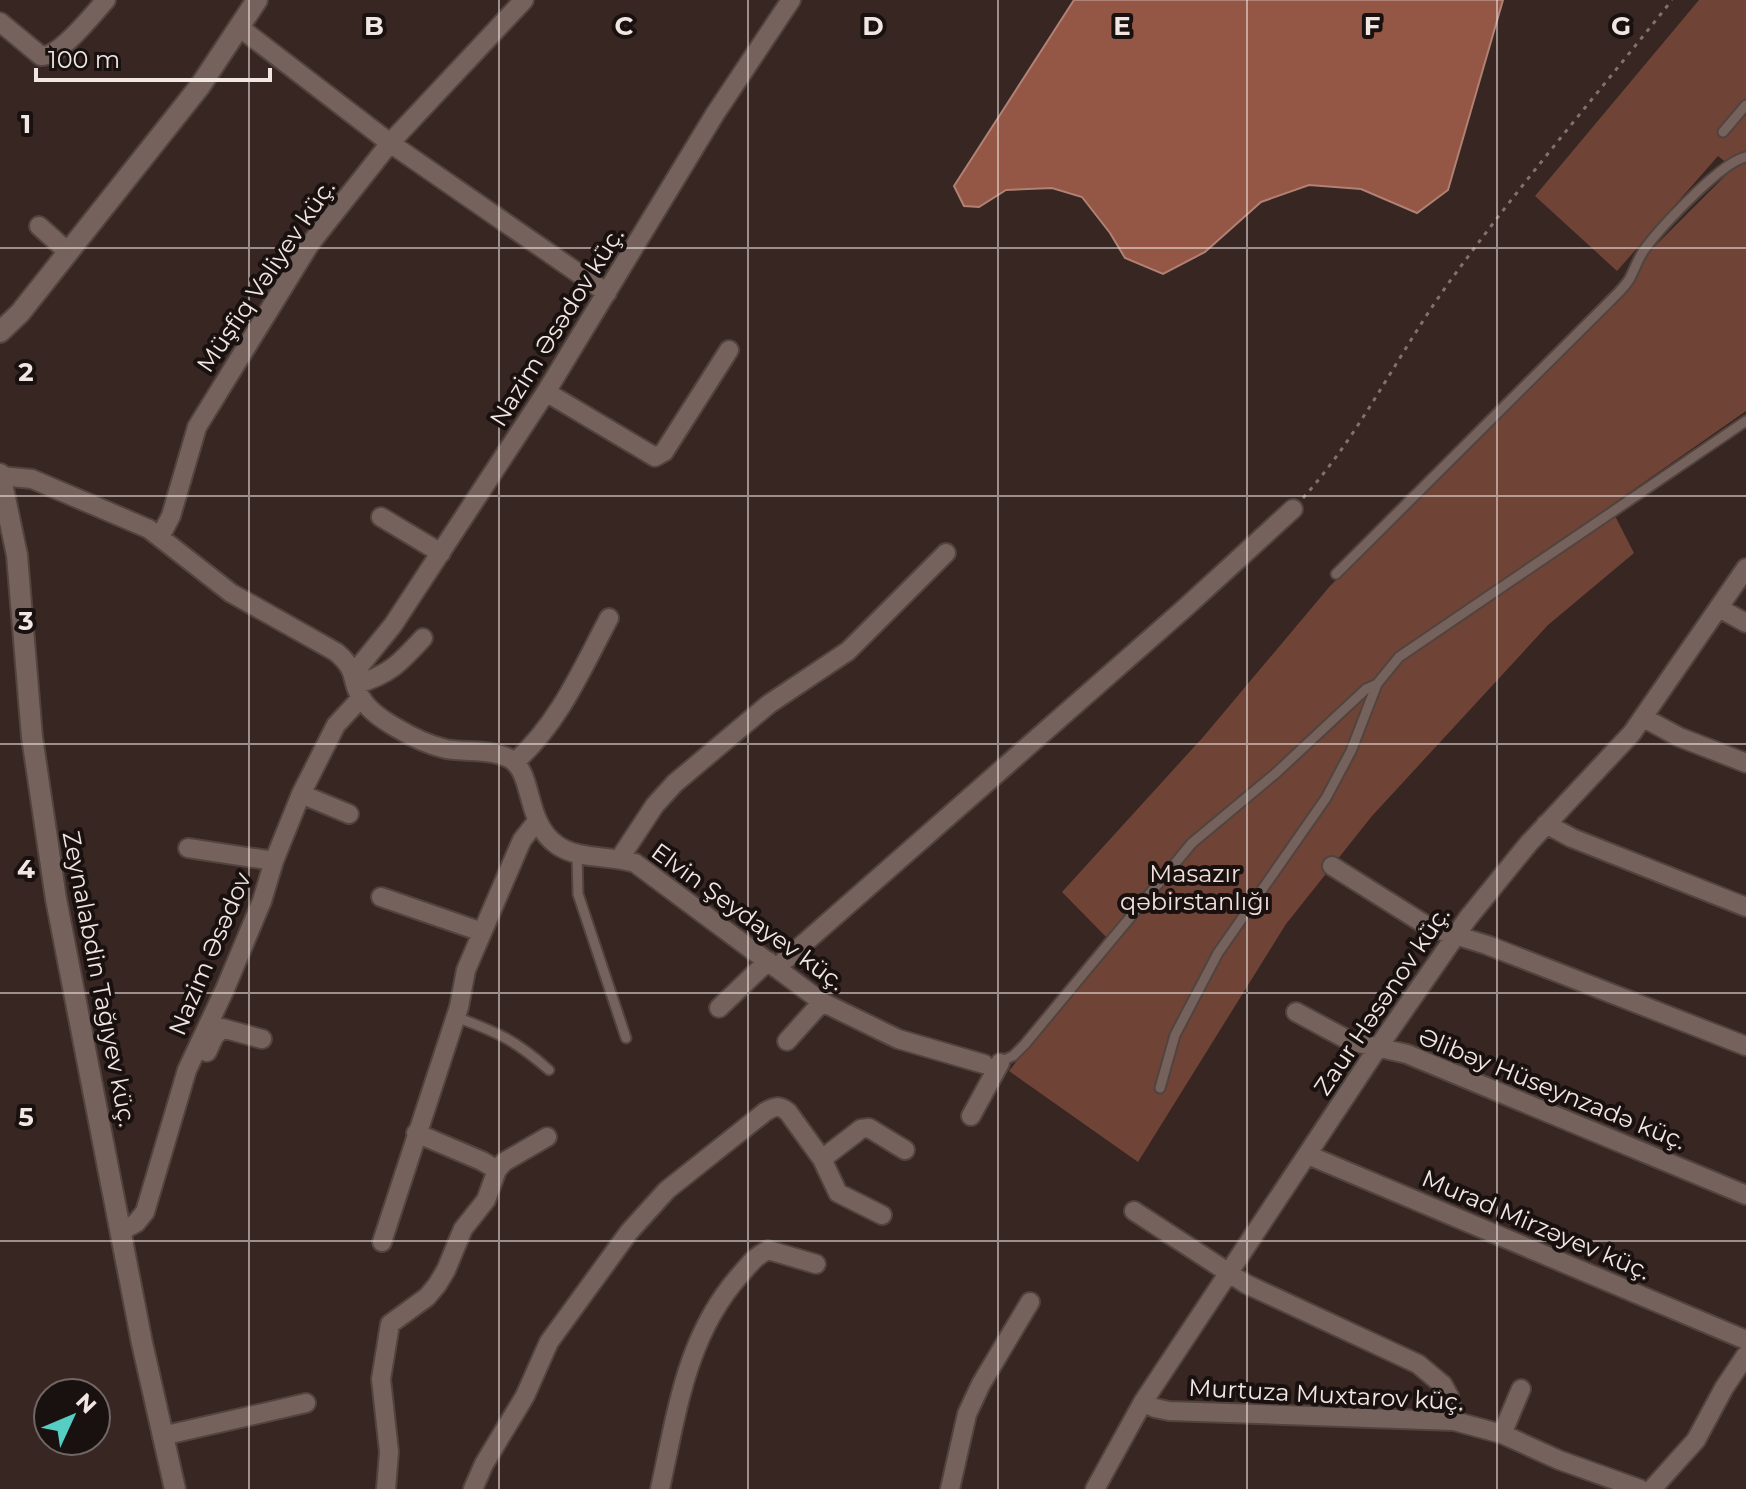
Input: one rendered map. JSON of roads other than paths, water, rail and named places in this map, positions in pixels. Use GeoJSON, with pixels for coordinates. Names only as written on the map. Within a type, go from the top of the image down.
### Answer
{"type":"FeatureCollection","features":[{"type":"Feature","properties":{"kind":"street"},"geometry":{"type":"LineString","coordinates":[[0,22],[41,56],[49,57],[106,0]]}},
{"type":"Feature","properties":{"kind":"street"},"geometry":{"type":"LineString","coordinates":[[0,332],[20,313],[200,86],[257,0]]}},
{"type":"Feature","properties":{"kind":"street","name":"Müşfiq Vəliyev küç."},"geometry":{"type":"LineString","coordinates":[[161,535],[171,516],[189,448],[206,410],[310,244],[390,143],[524,0]]}},
{"type":"Feature","properties":{"kind":"street","name":"Nazim Əsədov küç."},"geometry":{"type":"LineString","coordinates":[[357,685],[546,392],[715,114],[791,0]]}},
{"type":"Feature","properties":{"kind":"street"},"geometry":{"type":"LineString","coordinates":[[239,27],[390,143],[607,293]]}},
{"type":"Feature","properties":{"kind":"street"},"geometry":{"type":"LineString","coordinates":[[39,226],[68,252]]}},
{"type":"Feature","properties":{"kind":"street"},"geometry":{"type":"LineString","coordinates":[[546,392],[655,457],[664,452],[729,350]]}},
{"type":"Feature","properties":{"kind":"street"},"geometry":{"type":"LineString","coordinates":[[0,475],[32,479],[161,535],[231,593],[347,661],[357,685],[377,715],[419,739],[447,749],[488,752],[515,762],[533,747],[562,708],[609,618]]}},
{"type":"Feature","properties":{"kind":"street","name":"Zeynalabdin Tağıyev küç."},"geometry":{"type":"LineString","coordinates":[[0,475],[17,555],[38,787],[56,899],[120,1232],[175,1489]]}},
{"type":"Feature","properties":{"kind":"street"},"geometry":{"type":"LineString","coordinates":[[719,1008],[1185,608],[1293,509]]}},
{"type":"Feature","properties":{"kind":"street"},"geometry":{"type":"LineString","coordinates":[[381,517],[441,553]]}},
{"type":"Feature","properties":{"kind":"street"},"geometry":{"type":"LineString","coordinates":[[620,858],[655,805],[675,783],[769,704],[848,651],[946,553]]}},
{"type":"Feature","properties":{"kind":"street","name":"Zaur Həsənov küç."},"geometry":{"type":"LineString","coordinates":[[1095,1489],[1143,1402],[1379,1046],[1456,936],[1508,866],[1644,718],[1746,568]]}},
{"type":"Feature","properties":{"kind":"street"},"geometry":{"type":"LineString","coordinates":[[1719,608],[1746,623]]}},
{"type":"Feature","properties":{"kind":"street"},"geometry":{"type":"LineString","coordinates":[[357,685],[396,668],[423,638]]}},
{"type":"Feature","properties":{"kind":"street","name":"Nazim Əsədov"},"geometry":{"type":"LineString","coordinates":[[120,1232],[136,1223],[145,1212],[187,1070],[262,901],[274,861],[301,794],[357,685]]}},
{"type":"Feature","properties":{"kind":"street"},"geometry":{"type":"LineString","coordinates":[[1644,718],[1679,737],[1746,763]]}},
{"type":"Feature","properties":{"kind":"street","name":"Elvin Şeydayev küç."},"geometry":{"type":"LineString","coordinates":[[515,762],[522,771],[537,821],[557,845],[577,853],[620,858],[648,871],[822,1002],[898,1039],[992,1063]]}},
{"type":"Feature","properties":{"kind":"street"},"geometry":{"type":"LineString","coordinates":[[301,794],[349,814]]}},
{"type":"Feature","properties":{"kind":"street"},"geometry":{"type":"LineString","coordinates":[[382,1242],[456,1017],[466,970],[522,840],[537,821]]}},
{"type":"Feature","properties":{"kind":"street"},"geometry":{"type":"LineString","coordinates":[[1546,824],[1572,838],[1746,907]]}},
{"type":"Feature","properties":{"kind":"street"},"geometry":{"type":"LineString","coordinates":[[188,848],[274,861]]}},
{"type":"Feature","properties":{"kind":"street"},"geometry":{"type":"LineString","coordinates":[[1332,866],[1429,927],[1487,945],[1746,1046]]}},
{"type":"Feature","properties":{"kind":"street"},"geometry":{"type":"LineString","coordinates":[[381,897],[482,932]]}},
{"type":"Feature","properties":{"kind":"street"},"geometry":{"type":"LineString","coordinates":[[787,1041],[822,1002]]}},
{"type":"Feature","properties":{"kind":"street","name":"Əlibəy Hüseynzadə küç."},"geometry":{"type":"LineString","coordinates":[[1296,1012],[1350,1041],[1407,1054],[1746,1195]]}},
{"type":"Feature","properties":{"kind":"street"},"geometry":{"type":"LineString","coordinates":[[187,1070],[204,1058],[222,1028],[262,1039]]}},
{"type":"Feature","properties":{"kind":"street"},"geometry":{"type":"LineString","coordinates":[[971,1116],[992,1063]]}},
{"type":"Feature","properties":{"kind":"street"},"geometry":{"type":"LineString","coordinates":[[473,1489],[484,1464],[525,1396],[549,1342],[629,1232],[667,1190],[774,1107],[788,1112],[822,1159],[838,1193],[882,1215]]}},
{"type":"Feature","properties":{"kind":"street"},"geometry":{"type":"LineString","coordinates":[[822,1159],[861,1129],[869,1128],[905,1150]]}},
{"type":"Feature","properties":{"kind":"street"},"geometry":{"type":"LineString","coordinates":[[416,1133],[497,1170]]}},
{"type":"Feature","properties":{"kind":"street"},"geometry":{"type":"LineString","coordinates":[[386,1489],[389,1452],[381,1379],[390,1324],[427,1297],[437,1285],[463,1229],[486,1200],[497,1170],[504,1162],[547,1137]]}},
{"type":"Feature","properties":{"kind":"street","name":"Murad Mirzəyev küç."},"geometry":{"type":"LineString","coordinates":[[1308,1155],[1746,1340]]}},
{"type":"Feature","properties":{"kind":"street"},"geometry":{"type":"LineString","coordinates":[[1134,1211],[1260,1291],[1418,1364],[1443,1385],[1449,1396],[1454,1421]]}},
{"type":"Feature","properties":{"kind":"street"},"geometry":{"type":"LineString","coordinates":[[660,1489],[683,1383],[713,1307],[757,1255],[768,1250],[816,1264]]}},
{"type":"Feature","properties":{"kind":"street"},"geometry":{"type":"LineString","coordinates":[[950,1489],[967,1414],[981,1384],[1030,1302]]}},
{"type":"Feature","properties":{"kind":"street"},"geometry":{"type":"LineString","coordinates":[[1652,1489],[1696,1440],[1719,1396],[1746,1355]]}},
{"type":"Feature","properties":{"kind":"street"},"geometry":{"type":"LineString","coordinates":[[1502,1434],[1521,1389]]}},
{"type":"Feature","properties":{"kind":"street","name":"Murtuza Muxtarov küç."},"geometry":{"type":"LineString","coordinates":[[1143,1402],[1169,1411],[1454,1421],[1502,1434],[1559,1460],[1640,1489]]}},
{"type":"Feature","properties":{"kind":"street"},"geometry":{"type":"LineString","coordinates":[[162,1436],[306,1403]]}},
{"type":"Feature","properties":{"kind":"lane"},"geometry":{"type":"LineString","coordinates":[[1723,132],[1746,105]]}},
{"type":"Feature","properties":{"kind":"lane"},"geometry":{"type":"LineString","coordinates":[[1336,574],[1609,302],[1630,278],[1647,246],[1710,179],[1746,157]]}},
{"type":"Feature","properties":{"kind":"lane"},"geometry":{"type":"LineString","coordinates":[[992,1063],[1013,1056],[1025,1044],[1192,843],[1276,773],[1357,697],[1377,684],[1399,657],[1746,421]]}},
{"type":"Feature","properties":{"kind":"lane"},"geometry":{"type":"LineString","coordinates":[[1160,1088],[1175,1035],[1218,953],[1326,798],[1351,751],[1377,684]]}},
{"type":"Feature","properties":{"kind":"lane"},"geometry":{"type":"LineString","coordinates":[[577,853],[578,894],[626,1038]]}},
{"type":"Feature","properties":{"kind":"lane"},"geometry":{"type":"LineString","coordinates":[[456,1017],[519,1044],[549,1070]]}},
{"type":"Feature","properties":{"kind":"park label","name":"Masazır qəbirstanlığı"},"geometry":{"type":"Point","coordinates":[1195,888]}}]}
